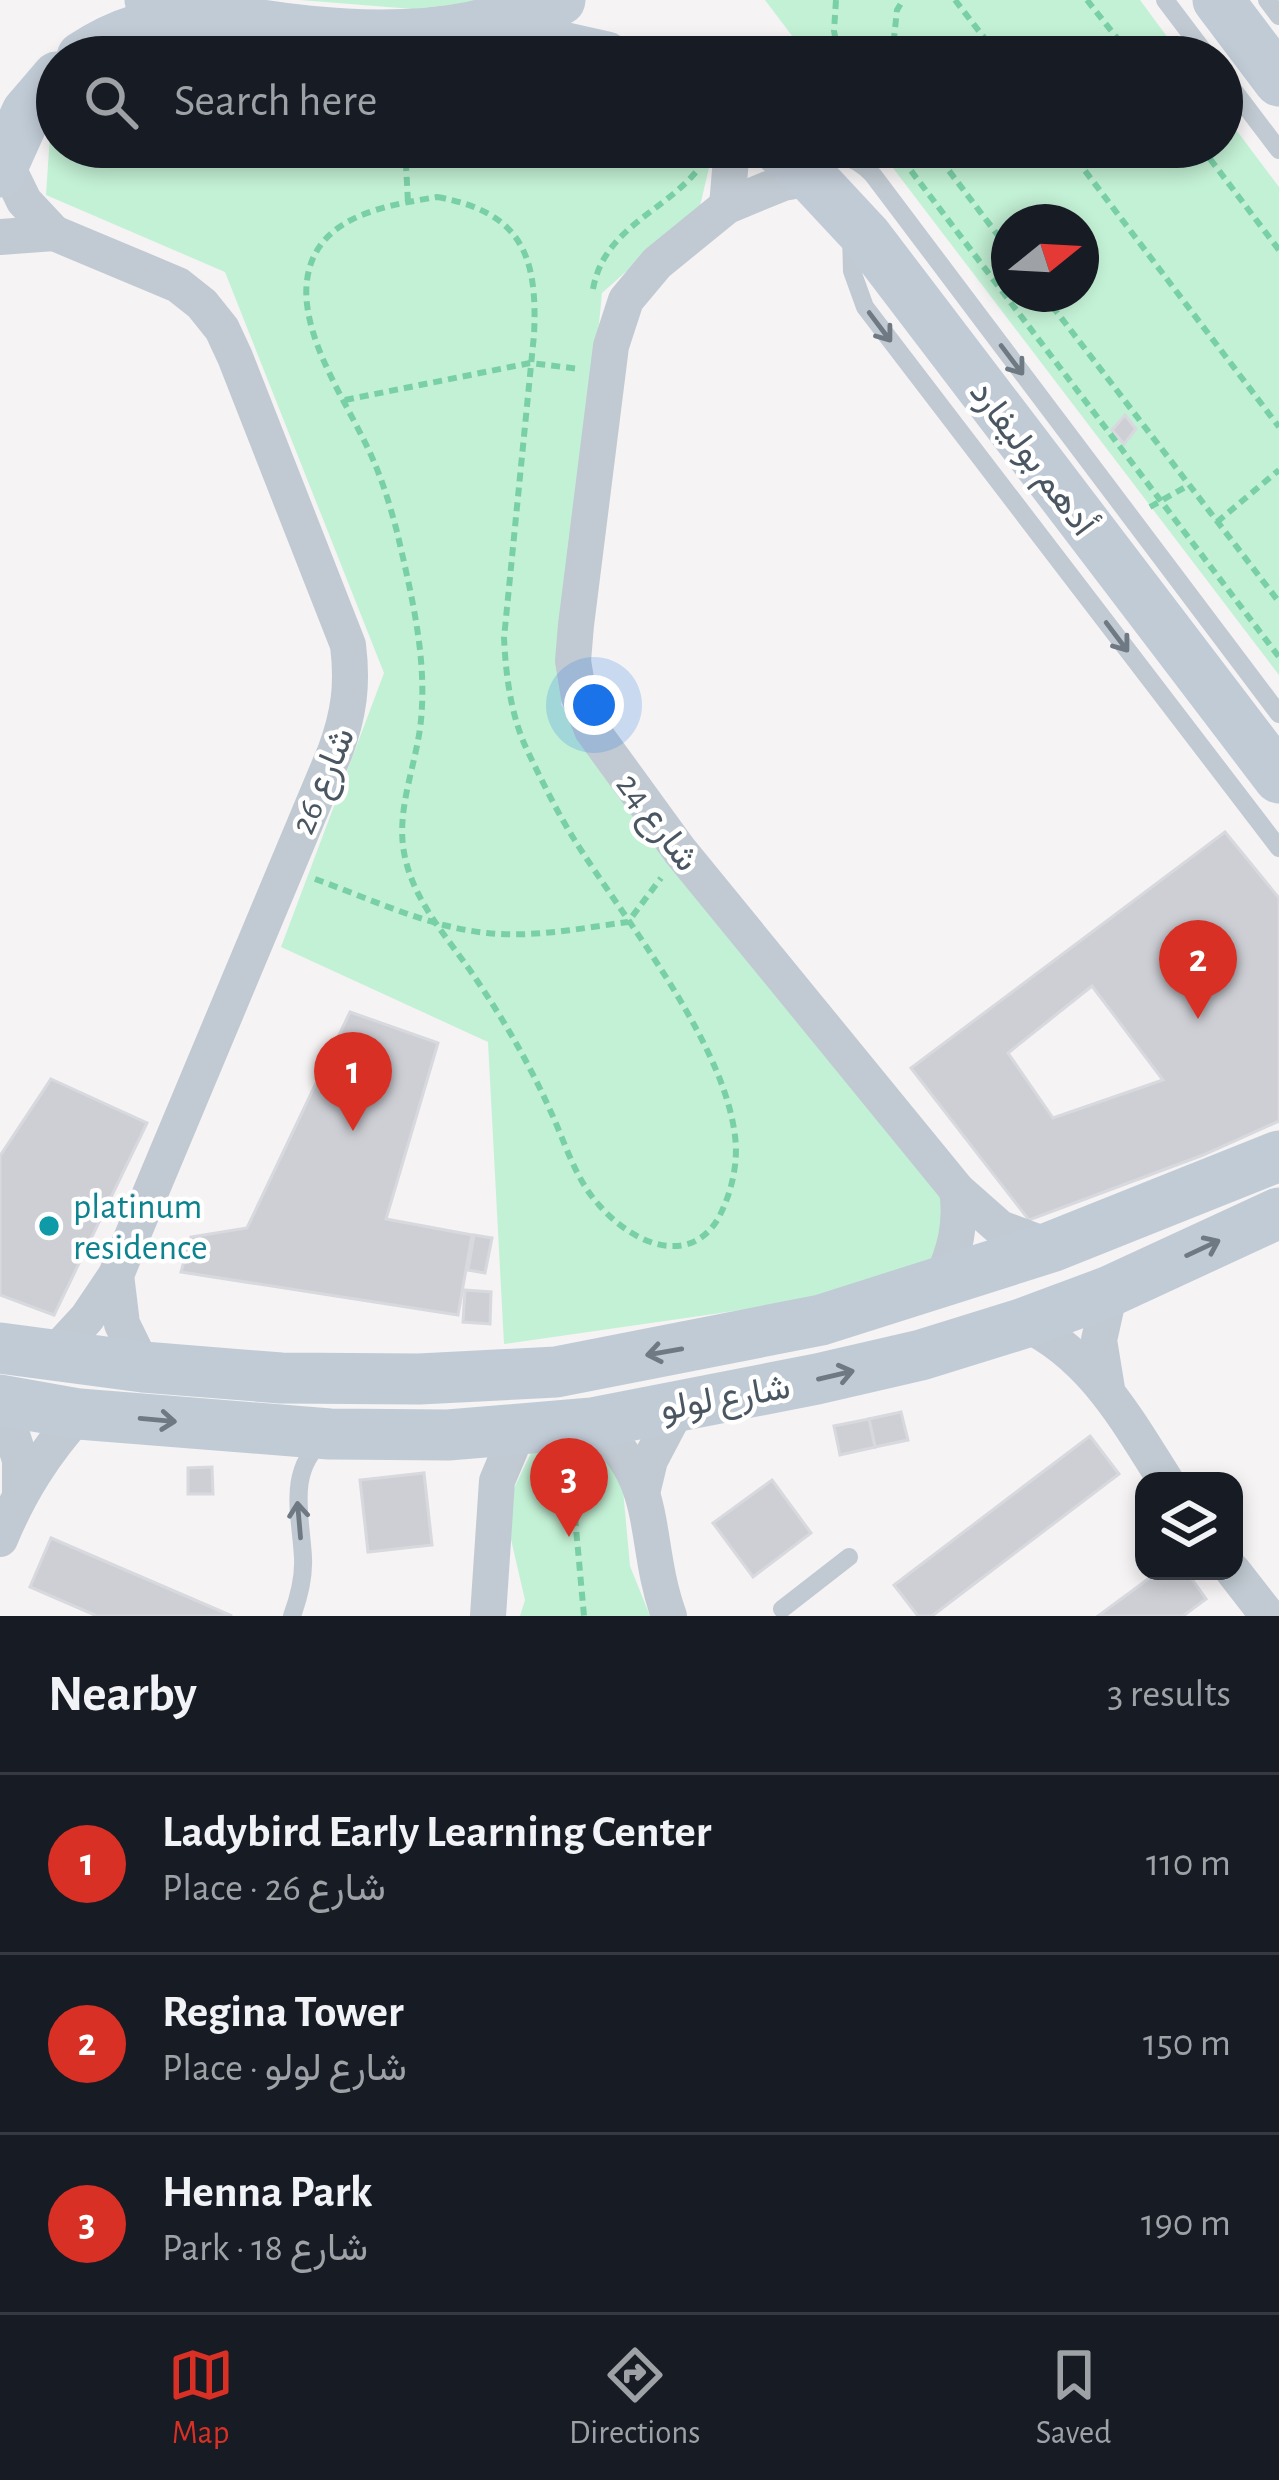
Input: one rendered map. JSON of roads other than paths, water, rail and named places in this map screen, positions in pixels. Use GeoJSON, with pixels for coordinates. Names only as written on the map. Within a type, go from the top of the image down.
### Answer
{"type":"FeatureCollection","features":[{"type":"Feature","properties":{"kind":"street"},"geometry":{"type":"LineString","coordinates":[[150,0],[215,19],[307,31],[400,32],[470,27],[560,0]]}},
{"type":"Feature","properties":{"kind":"street"},"geometry":{"type":"LineString","coordinates":[[1217,0],[1279,81]]}},
{"type":"Feature","properties":{"kind":"street"},"geometry":{"type":"LineString","coordinates":[[117,36],[160,22],[215,19]]}},
{"type":"Feature","properties":{"kind":"street"},"geometry":{"type":"LineString","coordinates":[[470,27],[511,36]]}},
{"type":"Feature","properties":{"kind":"street"},"geometry":{"type":"LineString","coordinates":[[2,167],[36,102]]}},
{"type":"Feature","properties":{"kind":"street","name":"شارع 26"},"geometry":{"type":"LineString","coordinates":[[2,167],[24,201],[54,233],[178,285],[222,329],[348,645],[353,682],[348,718],[116,1275],[87,1318],[51,1357]]}},
{"type":"Feature","properties":{"kind":"street"},"geometry":{"type":"LineString","coordinates":[[727,206],[730,168]]}},
{"type":"Feature","properties":{"kind":"street","name":"شارع 24"},"geometry":{"type":"LineString","coordinates":[[788,168],[783,183],[727,206],[640,280],[616,322],[576,625],[576,679],[592,730],[680,851],[957,1190],[1000,1228],[1051,1247]]}},
{"type":"Feature","properties":{"kind":"street","name":"أدهم بوليفارد"},"geometry":{"type":"LineString","coordinates":[[799,168],[850,218],[1279,778]]}},
{"type":"Feature","properties":{"kind":"street","name":"شارع 26"},"geometry":{"type":"LineString","coordinates":[[0,237],[54,233]]}},
{"type":"Feature","properties":{"kind":"street","name":"شارع لولو"},"geometry":{"type":"LineString","coordinates":[[0,1348],[143,1367],[304,1378],[419,1379],[556,1372],[821,1320],[1051,1247],[1279,1156]]}},
{"type":"Feature","properties":{"kind":"street"},"geometry":{"type":"LineString","coordinates":[[940,1283],[957,1238],[957,1190]]}},
{"type":"Feature","properties":{"kind":"street","name":"شارع لولو"},"geometry":{"type":"LineString","coordinates":[[1,1400],[79,1414],[330,1434],[448,1435],[592,1423],[817,1379],[1024,1324],[1110,1291],[1279,1214]]}},
{"type":"Feature","properties":{"kind":"street"},"geometry":{"type":"LineString","coordinates":[[116,1275],[122,1324],[143,1367]]}},
{"type":"Feature","properties":{"kind":"street"},"geometry":{"type":"LineString","coordinates":[[1107,1389],[1100,1340],[1110,1291]]}},
{"type":"Feature","properties":{"kind":"street"},"geometry":{"type":"LineString","coordinates":[[1024,1324],[1067,1350],[1107,1389],[1160,1472]]}},
{"type":"Feature","properties":{"kind":"street"},"geometry":{"type":"LineString","coordinates":[[1,1400],[14,1430],[20,1492]]}},
{"type":"Feature","properties":{"kind":"street"},"geometry":{"type":"LineString","coordinates":[[643,1489],[650,1460],[680,1403]]}},
{"type":"Feature","properties":{"kind":"street"},"geometry":{"type":"LineString","coordinates":[[0,1539],[20,1492],[79,1414]]}},
{"type":"Feature","properties":{"kind":"street"},"geometry":{"type":"LineString","coordinates":[[592,1423],[632,1463],[643,1489],[651,1551],[669,1616]]}},
{"type":"Feature","properties":{"kind":"street"},"geometry":{"type":"LineString","coordinates":[[488,1616],[495,1564],[493,1509],[505,1455],[518,1431]]}},
{"type":"Feature","properties":{"kind":"street"},"geometry":{"type":"LineString","coordinates":[[448,1435],[483,1481],[493,1509]]}},
{"type":"Feature","properties":{"kind":"street"},"geometry":{"type":"LineString","coordinates":[[1240,1580],[1268,1616]]}},
{"type":"Feature","properties":{"kind":"lane"},"geometry":{"type":"LineString","coordinates":[[1165,0],[1192,36]]}},
{"type":"Feature","properties":{"kind":"lane"},"geometry":{"type":"LineString","coordinates":[[1267,0],[1279,16]]}},
{"type":"Feature","properties":{"kind":"lane"},"geometry":{"type":"LineString","coordinates":[[1243,103],[1279,150]]}},
{"type":"Feature","properties":{"kind":"lane"},"geometry":{"type":"LineString","coordinates":[[865,168],[1279,714]]}},
{"type":"Feature","properties":{"kind":"lane"},"geometry":{"type":"LineString","coordinates":[[850,218],[852,271],[865,308],[1279,848]]}},
{"type":"Feature","properties":{"kind":"lane"},"geometry":{"type":"LineString","coordinates":[[292,1616],[303,1562],[298,1484],[314,1448],[330,1434]]}},
{"type":"Feature","properties":{"kind":"lane"},"geometry":{"type":"LineString","coordinates":[[782,1609],[849,1557]]}},
{"type":"Feature","properties":{"kind":"place","name":"Regina Tower"},"geometry":{"type":"Point","coordinates":[1198,1019]}},
{"type":"Feature","properties":{"kind":"place","name":"Ladybird Early Learning Center"},"geometry":{"type":"Point","coordinates":[353,1131]}},
{"type":"Feature","properties":{"kind":"place","name":"platinum residence"},"geometry":{"type":"Point","coordinates":[49,1226]}},
{"type":"Feature","properties":{"kind":"place","name":"Henna Park"},"geometry":{"type":"Point","coordinates":[569,1537]}}]}
